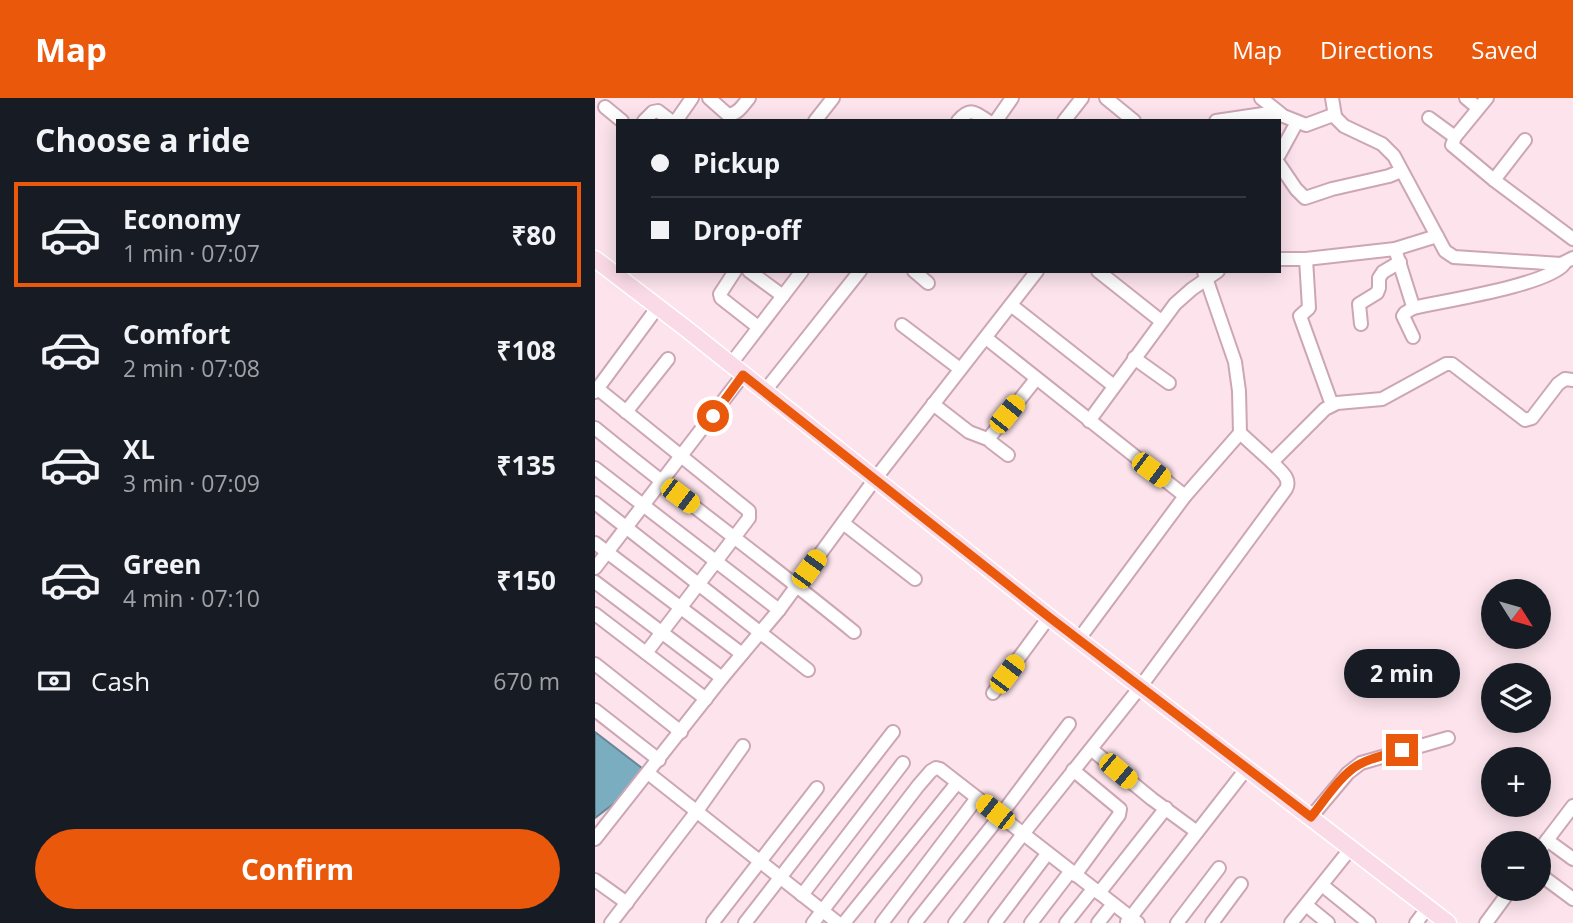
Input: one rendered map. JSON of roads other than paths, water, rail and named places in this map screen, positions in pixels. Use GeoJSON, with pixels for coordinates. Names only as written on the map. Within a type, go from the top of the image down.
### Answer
{"type":"FeatureCollection","features":[{"type":"Feature","properties":{"kind":"main road"},"geometry":{"type":"LineString","coordinates":[[595,259],[1049,617],[1448,923]]}},
{"type":"Feature","properties":{"kind":"street"},"geometry":{"type":"LineString","coordinates":[[675,119],[692,98]]}},
{"type":"Feature","properties":{"kind":"street"},"geometry":{"type":"LineString","coordinates":[[709,98],[731,115],[749,98]]}},
{"type":"Feature","properties":{"kind":"street"},"geometry":{"type":"LineString","coordinates":[[816,119],[832,98]]}},
{"type":"Feature","properties":{"kind":"street"},"geometry":{"type":"LineString","coordinates":[[997,119],[1012,98]]}},
{"type":"Feature","properties":{"kind":"street"},"geometry":{"type":"LineString","coordinates":[[1066,119],[1082,98]]}},
{"type":"Feature","properties":{"kind":"street"},"geometry":{"type":"LineString","coordinates":[[1107,98],[1132,119]]}},
{"type":"Feature","properties":{"kind":"street"},"geometry":{"type":"LineString","coordinates":[[1261,98],[1281,115],[1306,125],[1330,115],[1335,116]]}},
{"type":"Feature","properties":{"kind":"street"},"geometry":{"type":"LineString","coordinates":[[1332,98],[1335,116],[1344,126],[1388,149],[1394,156],[1445,251],[1454,257],[1569,261]]}},
{"type":"Feature","properties":{"kind":"street"},"geometry":{"type":"LineString","coordinates":[[1466,98],[1482,103],[1455,137],[1452,143],[1454,149],[1573,239]]}},
{"type":"Feature","properties":{"kind":"street"},"geometry":{"type":"LineString","coordinates":[[605,107],[620,119]]}},
{"type":"Feature","properties":{"kind":"street"},"geometry":{"type":"LineString","coordinates":[[646,119],[658,111],[670,119]]}},
{"type":"Feature","properties":{"kind":"street"},"geometry":{"type":"LineString","coordinates":[[960,119],[969,111],[985,119]]}},
{"type":"Feature","properties":{"kind":"street"},"geometry":{"type":"LineString","coordinates":[[1225,119],[1249,114],[1281,115]]}},
{"type":"Feature","properties":{"kind":"street"},"geometry":{"type":"LineString","coordinates":[[1429,118],[1455,137]]}},
{"type":"Feature","properties":{"kind":"street"},"geometry":{"type":"LineString","coordinates":[[1281,151],[1297,122]]}},
{"type":"Feature","properties":{"kind":"street"},"geometry":{"type":"LineString","coordinates":[[1494,180],[1525,140]]}},
{"type":"Feature","properties":{"kind":"street"},"geometry":{"type":"LineString","coordinates":[[1281,167],[1305,198],[1401,171]]}},
{"type":"Feature","properties":{"kind":"street"},"geometry":{"type":"LineString","coordinates":[[1281,259],[1306,259],[1395,249],[1437,236]]}},
{"type":"Feature","properties":{"kind":"street"},"geometry":{"type":"LineString","coordinates":[[1395,249],[1413,308]]}},
{"type":"Feature","properties":{"kind":"street"},"geometry":{"type":"LineString","coordinates":[[1306,259],[1309,308],[1300,318],[1332,405]]}},
{"type":"Feature","properties":{"kind":"street"},"geometry":{"type":"LineString","coordinates":[[1413,337],[1403,316],[1413,308],[1523,284],[1557,271],[1569,261]]}},
{"type":"Feature","properties":{"kind":"street"},"geometry":{"type":"LineString","coordinates":[[1361,324],[1359,304],[1377,293],[1379,278],[1383,272],[1400,262]]}},
{"type":"Feature","properties":{"kind":"street"},"geometry":{"type":"LineString","coordinates":[[734,273],[720,294],[721,298],[758,327]]}},
{"type":"Feature","properties":{"kind":"street"},"geometry":{"type":"LineString","coordinates":[[752,273],[783,296]]}},
{"type":"Feature","properties":{"kind":"street"},"geometry":{"type":"LineString","coordinates":[[730,365],[800,273]]}},
{"type":"Feature","properties":{"kind":"street"},"geometry":{"type":"LineString","coordinates":[[764,392],[858,273]]}},
{"type":"Feature","properties":{"kind":"street"},"geometry":{"type":"LineString","coordinates":[[916,273],[928,283]]}},
{"type":"Feature","properties":{"kind":"street"},"geometry":{"type":"LineString","coordinates":[[595,839],[779,610],[875,479],[1035,273]]}},
{"type":"Feature","properties":{"kind":"street"},"geometry":{"type":"LineString","coordinates":[[1101,273],[1161,321]]}},
{"type":"Feature","properties":{"kind":"street"},"geometry":{"type":"LineString","coordinates":[[1079,639],[1185,496],[1240,433],[1235,362],[1210,273],[1175,304],[1161,321],[1089,421]]}},
{"type":"Feature","properties":{"kind":"street"},"geometry":{"type":"LineString","coordinates":[[1011,305],[1114,386]]}},
{"type":"Feature","properties":{"kind":"street"},"geometry":{"type":"LineString","coordinates":[[646,653],[749,518],[749,510],[596,391],[657,307]]}},
{"type":"Feature","properties":{"kind":"street"},"geometry":{"type":"LineString","coordinates":[[902,326],[960,369]]}},
{"type":"Feature","properties":{"kind":"street"},"geometry":{"type":"LineString","coordinates":[[986,338],[1185,496]]}},
{"type":"Feature","properties":{"kind":"street"},"geometry":{"type":"LineString","coordinates":[[1134,358],[1169,383]]}},
{"type":"Feature","properties":{"kind":"street"},"geometry":{"type":"LineString","coordinates":[[626,412],[668,359]]}},
{"type":"Feature","properties":{"kind":"street"},"geometry":{"type":"LineString","coordinates":[[1272,462],[1332,405],[1382,400],[1446,364],[1450,363],[1525,420],[1532,418],[1558,384],[1565,379],[1573,380]]}},
{"type":"Feature","properties":{"kind":"street"},"geometry":{"type":"LineString","coordinates":[[595,568],[743,375]]}},
{"type":"Feature","properties":{"kind":"street"},"geometry":{"type":"LineString","coordinates":[[990,440],[993,432],[1036,379]]}},
{"type":"Feature","properties":{"kind":"street"},"geometry":{"type":"LineString","coordinates":[[933,404],[969,432],[990,440],[1008,455]]}},
{"type":"Feature","properties":{"kind":"street"},"geometry":{"type":"LineString","coordinates":[[595,428],[854,632]]}},
{"type":"Feature","properties":{"kind":"street"},"geometry":{"type":"LineString","coordinates":[[955,923],[1141,686],[1289,485],[1272,462],[1240,433]]}},
{"type":"Feature","properties":{"kind":"street"},"geometry":{"type":"LineString","coordinates":[[595,468],[779,610]]}},
{"type":"Feature","properties":{"kind":"street"},"geometry":{"type":"LineString","coordinates":[[595,503],[808,670]]}},
{"type":"Feature","properties":{"kind":"street"},"geometry":{"type":"LineString","coordinates":[[843,523],[915,579]]}},
{"type":"Feature","properties":{"kind":"street"},"geometry":{"type":"LineString","coordinates":[[595,543],[742,654]]}},
{"type":"Feature","properties":{"kind":"street"},"geometry":{"type":"LineString","coordinates":[[595,582],[722,678]]}},
{"type":"Feature","properties":{"kind":"street"},"geometry":{"type":"LineString","coordinates":[[595,614],[706,699]]}},
{"type":"Feature","properties":{"kind":"street"},"geometry":{"type":"LineString","coordinates":[[993,693],[1049,617]]}},
{"type":"Feature","properties":{"kind":"street"},"geometry":{"type":"LineString","coordinates":[[595,664],[681,732]]}},
{"type":"Feature","properties":{"kind":"street"},"geometry":{"type":"LineString","coordinates":[[595,710],[659,760]]}},
{"type":"Feature","properties":{"kind":"street"},"geometry":{"type":"LineString","coordinates":[[915,923],[1069,724]]}},
{"type":"Feature","properties":{"kind":"street"},"geometry":{"type":"LineString","coordinates":[[745,923],[893,732]]}},
{"type":"Feature","properties":{"kind":"street"},"geometry":{"type":"LineString","coordinates":[[1311,817],[1348,773],[1361,763],[1448,738]]}},
{"type":"Feature","properties":{"kind":"street"},"geometry":{"type":"LineString","coordinates":[[611,923],[743,746]]}},
{"type":"Feature","properties":{"kind":"street"},"geometry":{"type":"LineString","coordinates":[[1091,749],[1197,832]]}},
{"type":"Feature","properties":{"kind":"street"},"geometry":{"type":"LineString","coordinates":[[802,895],[903,763]]}},
{"type":"Feature","properties":{"kind":"street"},"geometry":{"type":"LineString","coordinates":[[813,923],[936,768],[1113,904],[1131,921],[1247,768]]}},
{"type":"Feature","properties":{"kind":"street"},"geometry":{"type":"LineString","coordinates":[[1031,923],[1119,815],[1120,809],[1073,771]]}},
{"type":"Feature","properties":{"kind":"street"},"geometry":{"type":"LineString","coordinates":[[648,773],[838,923]]}},
{"type":"Feature","properties":{"kind":"street"},"geometry":{"type":"LineString","coordinates":[[844,923],[957,783]]}},
{"type":"Feature","properties":{"kind":"street"},"geometry":{"type":"LineString","coordinates":[[713,922],[817,788]]}},
{"type":"Feature","properties":{"kind":"street"},"geometry":{"type":"LineString","coordinates":[[881,923],[977,798]]}},
{"type":"Feature","properties":{"kind":"street"},"geometry":{"type":"LineString","coordinates":[[1066,923],[1166,808]]}},
{"type":"Feature","properties":{"kind":"street"},"geometry":{"type":"LineString","coordinates":[[1551,836],[1571,812]]}},
{"type":"Feature","properties":{"kind":"street"},"geometry":{"type":"LineString","coordinates":[[1551,842],[1573,859]]}},
{"type":"Feature","properties":{"kind":"street"},"geometry":{"type":"LineString","coordinates":[[1291,923],[1351,848]]}},
{"type":"Feature","properties":{"kind":"street"},"geometry":{"type":"LineString","coordinates":[[995,923],[1047,853]]}},
{"type":"Feature","properties":{"kind":"street"},"geometry":{"type":"LineString","coordinates":[[1177,923],[1219,869]]}},
{"type":"Feature","properties":{"kind":"street"},"geometry":{"type":"LineString","coordinates":[[595,880],[627,903]]}},
{"type":"Feature","properties":{"kind":"street"},"geometry":{"type":"LineString","coordinates":[[1551,883],[1573,899]]}},
{"type":"Feature","properties":{"kind":"street"},"geometry":{"type":"LineString","coordinates":[[1212,923],[1241,884]]}},
{"type":"Feature","properties":{"kind":"street"},"geometry":{"type":"LineString","coordinates":[[1322,885],[1369,923]]}},
{"type":"Feature","properties":{"kind":"street"},"geometry":{"type":"LineString","coordinates":[[1486,923],[1502,901]]}},
{"type":"Feature","properties":{"kind":"street"},"geometry":{"type":"LineString","coordinates":[[1098,923],[1113,904]]}},
{"type":"Feature","properties":{"kind":"street"},"geometry":{"type":"LineString","coordinates":[[1305,905],[1328,923]]}},
{"type":"Feature","properties":{"kind":"street"},"geometry":{"type":"LineString","coordinates":[[1416,923],[1428,907]]}},
{"type":"Feature","properties":{"kind":"water"},"geometry":{"type":"Polygon","coordinates":[[[595,732],[651,775],[595,818],[595,732]]]}}]}
